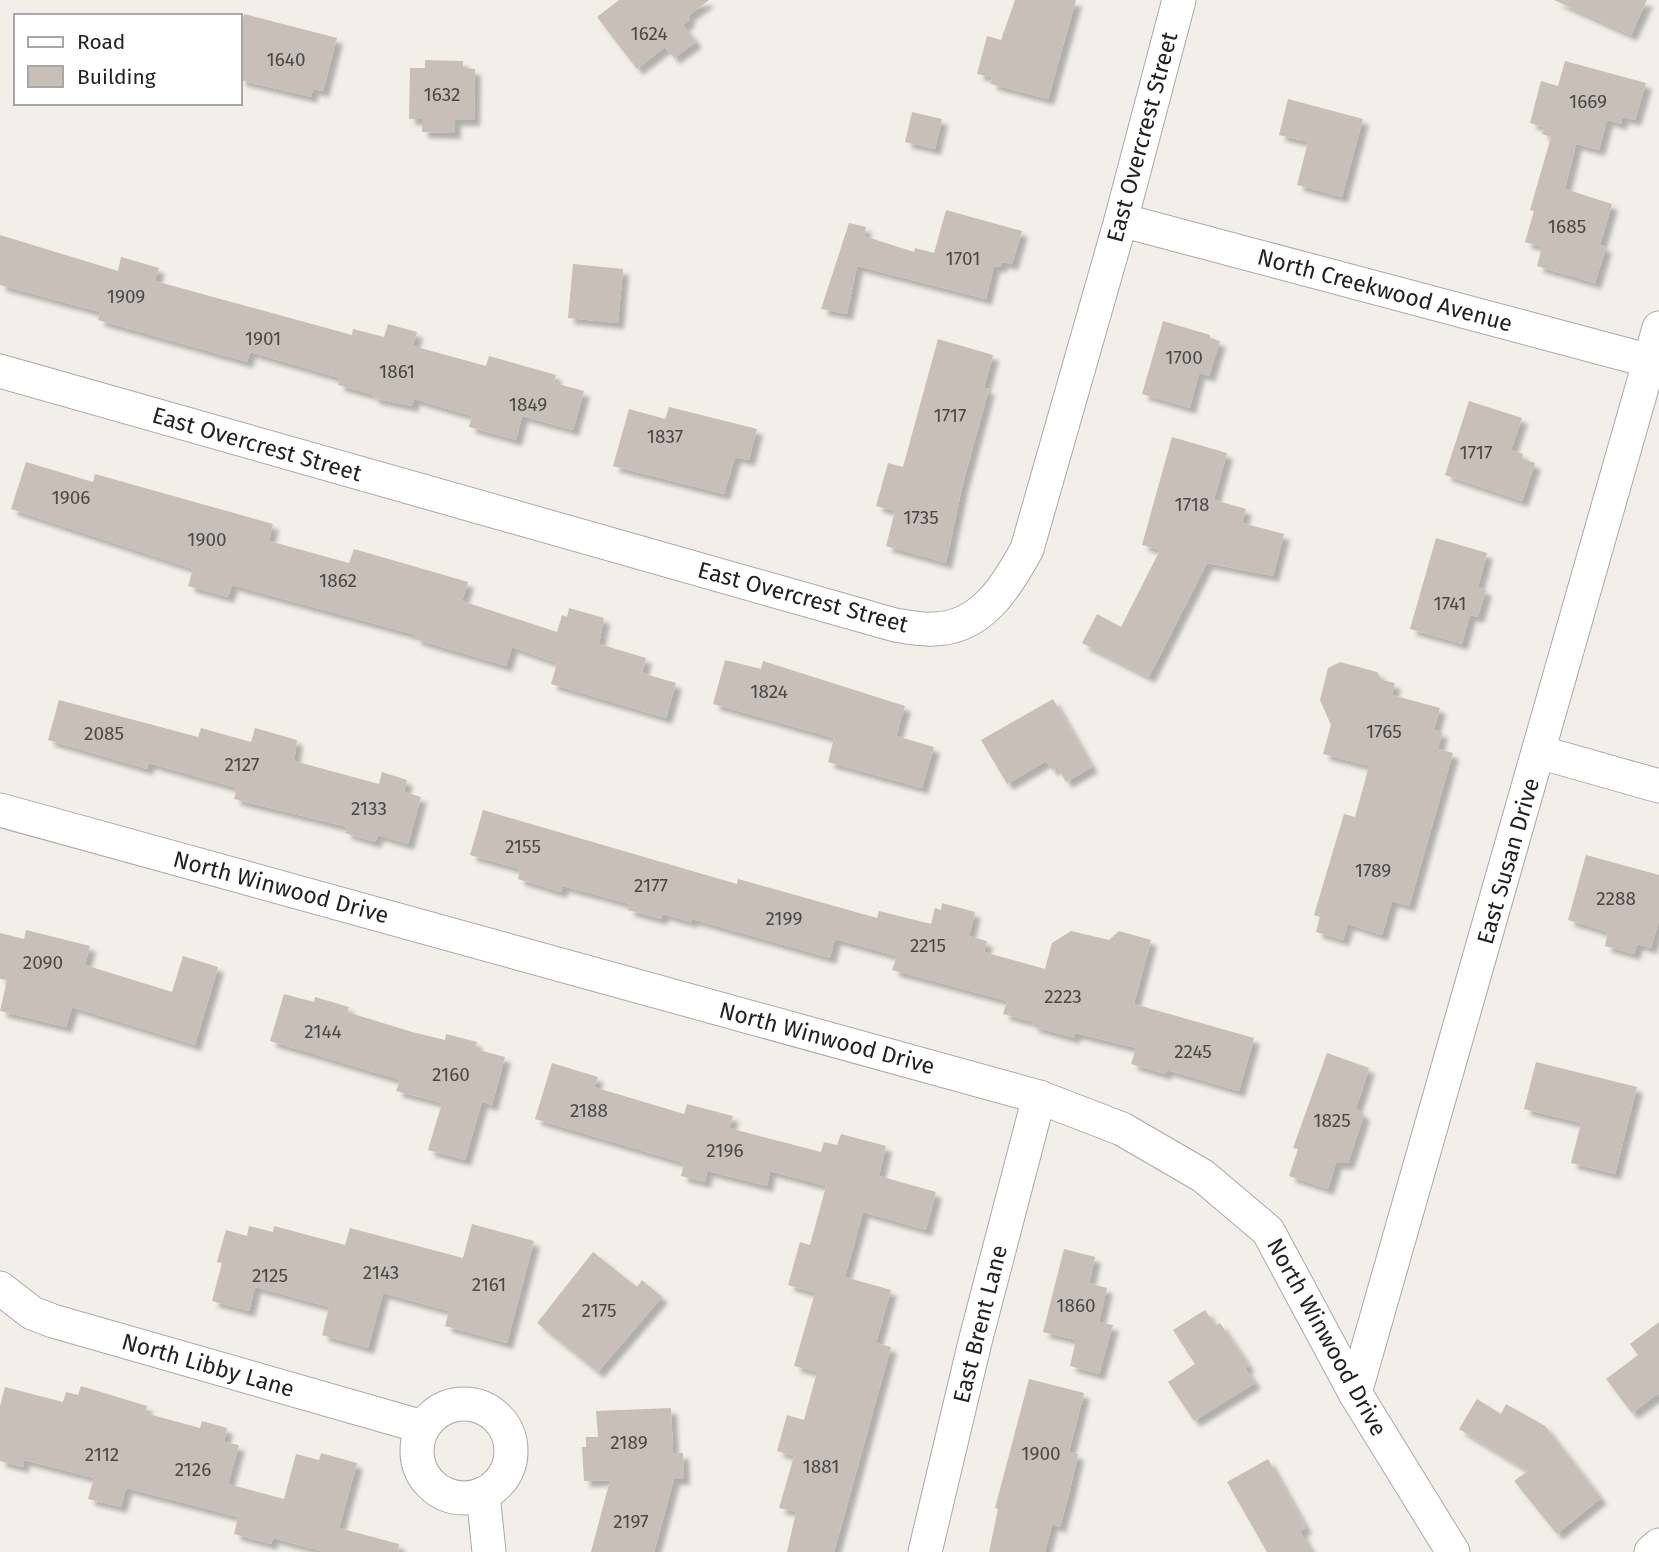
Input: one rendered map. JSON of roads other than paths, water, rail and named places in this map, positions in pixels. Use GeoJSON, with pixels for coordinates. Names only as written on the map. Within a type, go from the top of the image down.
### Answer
{"type":"FeatureCollection","features":[{"type":"Feature","properties":{"kind":"street","name":"East Overcrest Street"},"geometry":{"type":"LineString","coordinates":[[0,371],[895,625],[935,630],[975,618],[1007,587],[1027,549],[1121,220],[1179,0]]}},
{"type":"Feature","properties":{"kind":"street","name":"North Creekwood Avenue"},"geometry":{"type":"LineString","coordinates":[[1121,220],[1650,361]]}},
{"type":"Feature","properties":{"kind":"street","name":"East Susan Drive"},"geometry":{"type":"LineString","coordinates":[[1355,1393],[1659,328]]}},
{"type":"Feature","properties":{"kind":"street"},"geometry":{"type":"LineString","coordinates":[[1539,752],[1659,786]]}},
{"type":"Feature","properties":{"kind":"street","name":"North Winwood Drive"},"geometry":{"type":"LineString","coordinates":[[0,810],[1039,1097],[1122,1129],[1203,1175],[1268,1231],[1355,1393],[1453,1552]]}},
{"type":"Feature","properties":{"kind":"street","name":"East Brent Lane"},"geometry":{"type":"LineString","coordinates":[[925,1552],[1039,1097]]}},
{"type":"Feature","properties":{"kind":"street","name":"North Libby Lane"},"geometry":{"type":"LineString","coordinates":[[0,1288],[32,1313],[53,1321],[423,1427]]}},
{"type":"Feature","properties":{"kind":"street"},"geometry":{"type":"LineString","coordinates":[[460,1403],[474,1404],[499,1419],[511,1446],[510,1461],[501,1480],[483,1494],[454,1497],[429,1482],[417,1455],[423,1427],[433,1415],[460,1403]]}},
{"type":"Feature","properties":{"kind":"street"},"geometry":{"type":"LineString","coordinates":[[483,1494],[489,1552]]}},
{"type":"Feature","properties":{"kind":"street"},"geometry":{"type":"LineString","coordinates":[[1651,1552],[1659,1545]]}}]}
